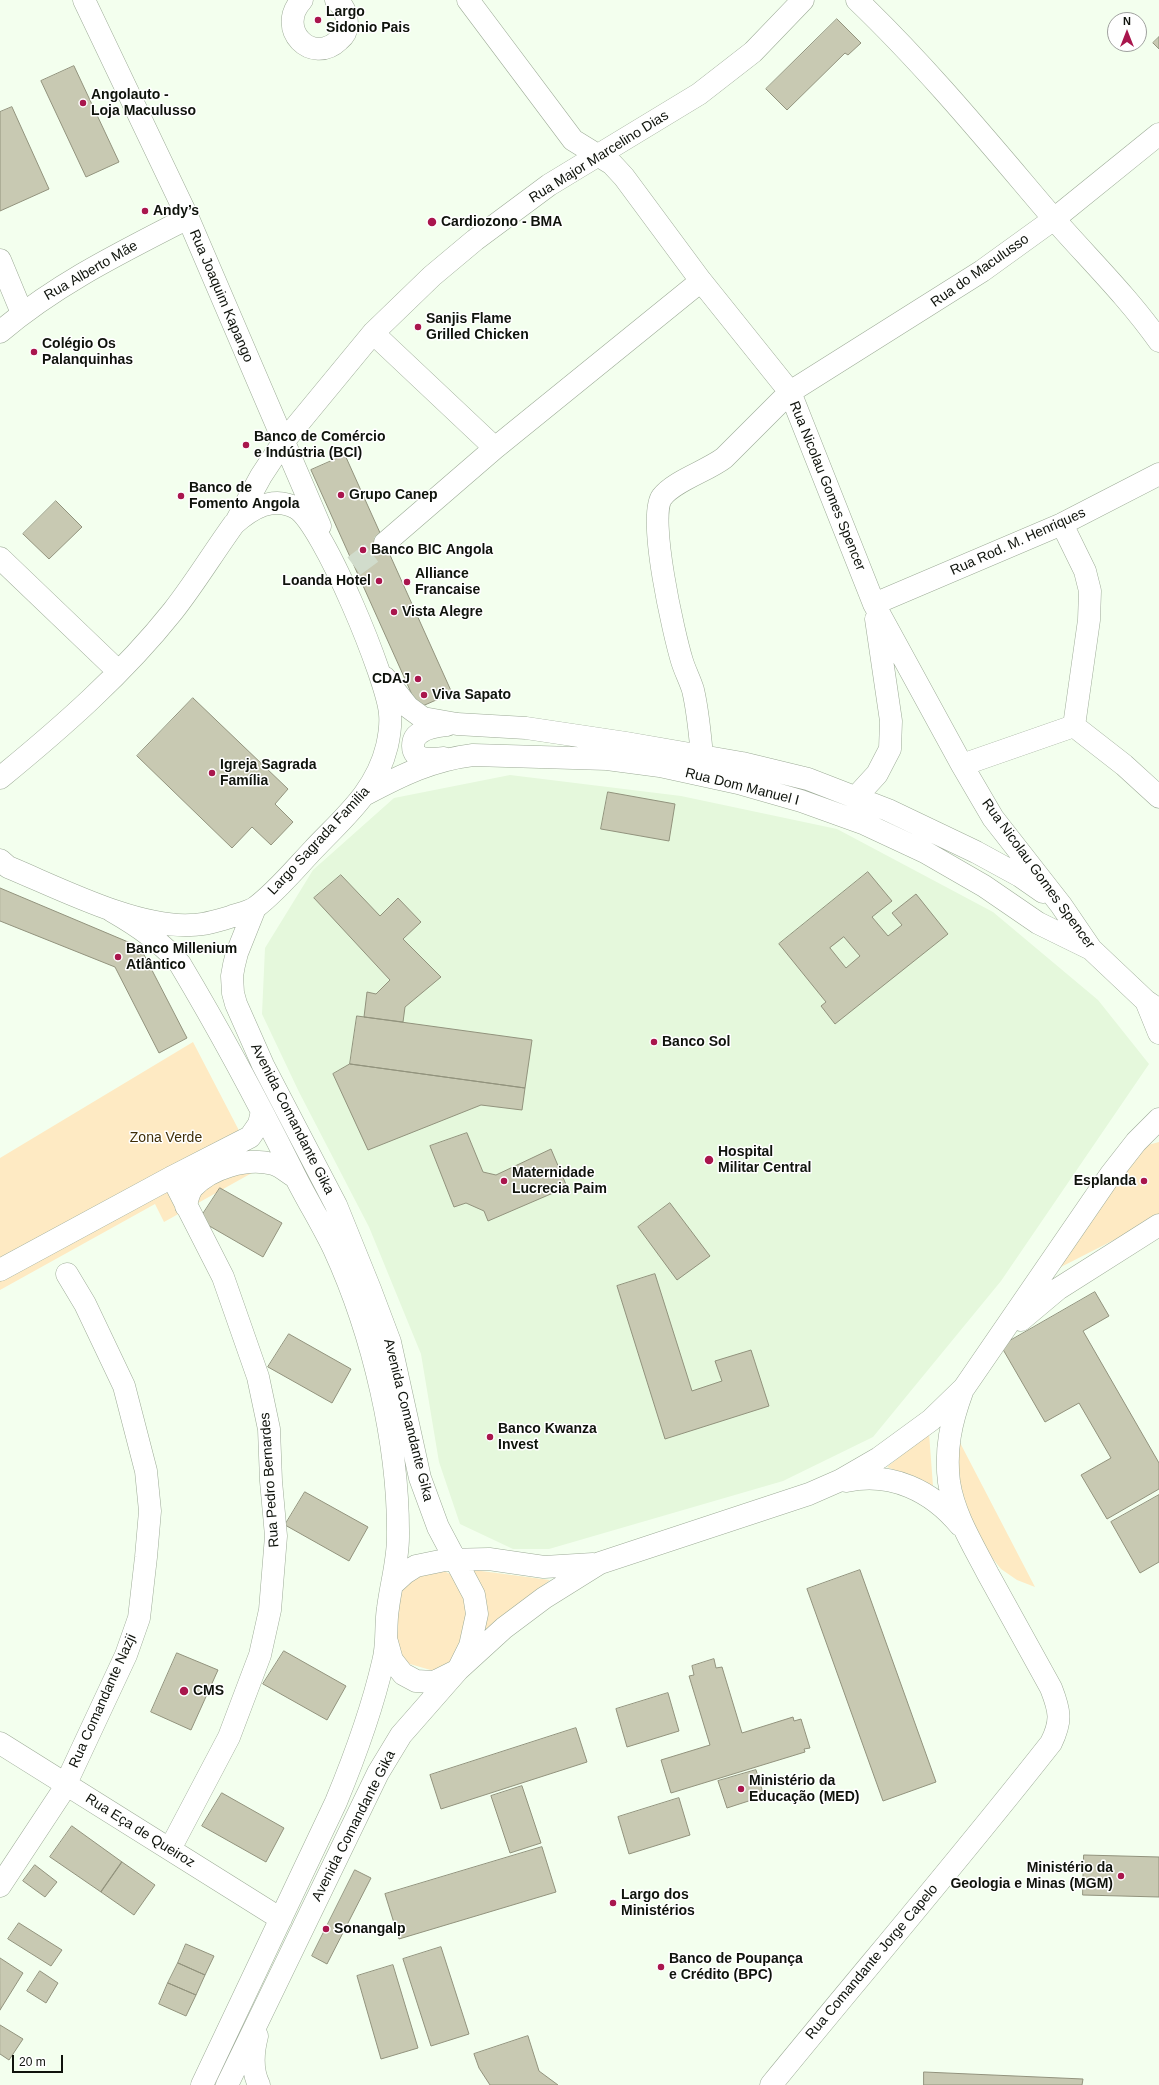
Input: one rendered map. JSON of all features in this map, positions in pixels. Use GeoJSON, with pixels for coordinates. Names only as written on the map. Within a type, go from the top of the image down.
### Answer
{"type":"FeatureCollection","features":[{"type":"Feature","properties":{"kind":"street","name":"Rua Joaquim Kapango"},"geometry":{"type":"LineString","coordinates":[[84,0],[188,218],[284,441],[343,570]]}},
{"type":"Feature","properties":{"kind":"street"},"geometry":{"type":"LineString","coordinates":[[302,0],[295,8],[292,19],[293,29],[297,38],[310,48],[324,49],[334,45],[343,37],[347,28],[347,18],[341,1]]}},
{"type":"Feature","properties":{"kind":"street","name":"Rua Nicolau Gomes Spencer"},"geometry":{"type":"LineString","coordinates":[[468,0],[573,140],[612,164],[701,281],[790,392],[874,604],[962,765],[993,818],[1062,905],[1091,949],[1152,1005],[1159,1033]]}},
{"type":"Feature","properties":{"kind":"street","name":"Rua Major Marcelino Dias"},"geometry":{"type":"LineString","coordinates":[[234,524],[261,476],[284,441],[373,334],[432,276],[475,240],[549,185],[699,94],[753,52],[803,0]]}},
{"type":"Feature","properties":{"kind":"street"},"geometry":{"type":"LineString","coordinates":[[856,0],[892,34],[952,99],[1054,219],[1139,314],[1159,341]]}},
{"type":"Feature","properties":{"kind":"street","name":"Rua do Maculusso"},"geometry":{"type":"LineString","coordinates":[[702,756],[699,722],[692,688],[682,661],[667,598],[659,534],[658,503],[670,489],[724,458],[790,392],[934,303],[1054,219],[1159,134]]}},
{"type":"Feature","properties":{"kind":"street","name":"Rua Alberto Mãe"},"geometry":{"type":"LineString","coordinates":[[0,332],[22,313],[94,266],[188,218]]}},
{"type":"Feature","properties":{"kind":"street"},"geometry":{"type":"LineString","coordinates":[[0,260],[22,313]]}},
{"type":"Feature","properties":{"kind":"street"},"geometry":{"type":"LineString","coordinates":[[384,543],[495,448],[701,281]]}},
{"type":"Feature","properties":{"kind":"street"},"geometry":{"type":"LineString","coordinates":[[373,334],[495,448]]}},
{"type":"Feature","properties":{"kind":"street","name":"Rua Rod. M. Henriques"},"geometry":{"type":"LineString","coordinates":[[874,604],[1062,524],[1159,474]]}},
{"type":"Feature","properties":{"kind":"street","name":"Largo Sagrada Familia"},"geometry":{"type":"LineString","coordinates":[[0,778],[79,711],[118,671],[172,612],[234,524],[245,514],[261,506],[275,503],[286,504],[300,511],[343,570],[379,668],[390,715],[387,745],[380,769],[366,794],[290,874],[255,908],[224,919],[190,926],[159,922],[112,911],[3,864]]}},
{"type":"Feature","properties":{"kind":"street"},"geometry":{"type":"LineString","coordinates":[[1062,524],[1085,571],[1090,591],[1088,620],[1074,726]]}},
{"type":"Feature","properties":{"kind":"street"},"geometry":{"type":"LineString","coordinates":[[0,558],[118,671]]}},
{"type":"Feature","properties":{"kind":"street"},"geometry":{"type":"LineString","coordinates":[[856,797],[885,762],[890,749],[891,736],[874,604]]}},
{"type":"Feature","properties":{"kind":"street","name":"Rua Dom Manuel I"},"geometry":{"type":"LineString","coordinates":[[379,668],[408,707],[423,718],[457,724],[526,728],[702,756],[777,771],[808,779],[856,797],[976,852],[1020,876],[1062,905]]}},
{"type":"Feature","properties":{"kind":"street"},"geometry":{"type":"LineString","coordinates":[[453,757],[424,759],[416,755],[413,750],[413,742],[421,732],[427,729],[457,724]]}},
{"type":"Feature","properties":{"kind":"street"},"geometry":{"type":"LineString","coordinates":[[962,765],[1074,726]]}},
{"type":"Feature","properties":{"kind":"street"},"geometry":{"type":"LineString","coordinates":[[1074,726],[1124,765],[1159,797]]}},
{"type":"Feature","properties":{"kind":"street","name":"Rua Dom Manuel I"},"geometry":{"type":"LineString","coordinates":[[366,794],[407,772],[453,757],[473,755],[607,759],[660,766],[738,783],[794,799],[865,824],[925,852],[984,886],[1038,923],[1091,949]]}},
{"type":"Feature","properties":{"kind":"street","name":"Avenida Comandante Gika"},"geometry":{"type":"LineString","coordinates":[[227,2085],[378,1773],[401,1735],[458,1670],[470,1646],[477,1614],[474,1595],[438,1527],[420,1478],[390,1342],[370,1289],[336,1206],[263,1065],[236,1004],[233,993],[232,976],[234,965],[237,952],[255,908]]}},
{"type":"Feature","properties":{"kind":"street","name":"Avenida Comandante Gika"},"geometry":{"type":"LineString","coordinates":[[112,911],[144,930],[166,948],[180,964],[262,1111],[334,1250],[370,1345],[382,1395],[396,1482],[398,1539],[393,1584],[388,1608],[384,1660],[354,1759],[336,1802],[202,2085]]}},
{"type":"Feature","properties":{"kind":"street"},"geometry":{"type":"LineString","coordinates":[[0,1270],[172,1176],[250,1136],[259,1124],[262,1111]]}},
{"type":"Feature","properties":{"kind":"street"},"geometry":{"type":"LineString","coordinates":[[393,1584],[404,1573],[416,1566],[434,1561],[489,1559],[544,1567],[581,1566],[600,1563],[822,1489],[879,1458],[914,1433],[964,1388],[1116,1168],[1136,1142],[1159,1119]]}},
{"type":"Feature","properties":{"kind":"street"},"geometry":{"type":"LineString","coordinates":[[186,1206],[191,1190],[201,1180],[226,1168],[259,1162],[274,1164],[295,1176]]}},
{"type":"Feature","properties":{"kind":"street","name":"Rua Pedro Bernardes"},"geometry":{"type":"LineString","coordinates":[[170,1849],[229,1737],[260,1655],[270,1610],[276,1536],[271,1481],[269,1430],[258,1377],[223,1277],[172,1176]]}},
{"type":"Feature","properties":{"kind":"street"},"geometry":{"type":"LineString","coordinates":[[997,1340],[1058,1288],[1159,1225]]}},
{"type":"Feature","properties":{"kind":"street","name":"Rua Comandante Nazji"},"geometry":{"type":"LineString","coordinates":[[0,1886],[66,1784],[126,1655],[139,1618],[150,1511],[146,1472],[124,1386],[91,1316],[67,1274]]}},
{"type":"Feature","properties":{"kind":"street","name":"Rua Comandante Jorge Capelo"},"geometry":{"type":"LineString","coordinates":[[771,2085],[878,1953],[965,1853],[1051,1743],[1058,1728],[1060,1714],[1051,1688],[966,1532],[954,1500],[948,1466],[950,1432],[964,1388]]}},
{"type":"Feature","properties":{"kind":"street","name":"Rua Comandante Jorge Capelo"},"geometry":{"type":"LineString","coordinates":[[822,1489],[863,1477],[884,1478],[921,1491],[953,1516],[966,1532]]}},
{"type":"Feature","properties":{"kind":"street"},"geometry":{"type":"LineString","coordinates":[[386,1640],[392,1660],[403,1674],[416,1681],[434,1682],[458,1670],[514,1619],[544,1598],[600,1563]]}},
{"type":"Feature","properties":{"kind":"street","name":"Rua Eça de Queiroz"},"geometry":{"type":"LineString","coordinates":[[0,1742],[281,1919]]}},
{"type":"Feature","properties":{"kind":"street"},"geometry":{"type":"LineString","coordinates":[[259,2085],[253,2066],[253,2050],[261,2016]]}},
{"type":"Feature","properties":{"kind":"shaded area","name":"Hospital Militar Central"},"geometry":{"type":"Polygon","coordinates":[[[510,775],[681,796],[837,829],[993,912],[1098,1000],[1149,1064],[1001,1281],[873,1437],[783,1481],[549,1549],[513,1549],[460,1524],[439,1462],[421,1354],[369,1227],[299,1092],[262,1014],[265,948],[313,870],[394,798],[510,775]]]}},
{"type":"Feature","properties":{"kind":"green space","name":"Zona Verde"},"geometry":{"type":"Polygon","coordinates":[[[193,1042],[259,1169],[164,1222],[155,1204],[0,1290],[0,1158],[193,1042]]]}},
{"type":"Feature","properties":{"kind":"green space"},"geometry":{"type":"Polygon","coordinates":[[[1159,1142],[1159,1217],[1055,1270],[1139,1143],[1148,1145],[1159,1142]]]}},
{"type":"Feature","properties":{"kind":"green space"},"geometry":{"type":"Polygon","coordinates":[[[929,1433],[933,1486],[887,1467],[929,1433]]]}},
{"type":"Feature","properties":{"kind":"green space"},"geometry":{"type":"Polygon","coordinates":[[[956,1435],[1035,1587],[1017,1580],[1001,1569],[985,1549],[965,1507],[959,1483],[956,1435]]]}},
{"type":"Feature","properties":{"kind":"green space"},"geometry":{"type":"Polygon","coordinates":[[[466,1569],[550,1580],[478,1635],[466,1569]]]}},
{"type":"Feature","properties":{"kind":"green space"},"geometry":{"type":"Polygon","coordinates":[[[442,1570],[460,1579],[470,1596],[462,1655],[434,1671],[403,1662],[392,1627],[402,1577],[442,1570]]]}},
{"type":"Feature","properties":{"kind":"building"},"geometry":{"type":"Polygon","coordinates":[[[837,19],[861,43],[848,55],[845,53],[787,110],[766,89],[837,19]]]}},
{"type":"Feature","properties":{"kind":"building"},"geometry":{"type":"Polygon","coordinates":[[[1159,37],[1159,49],[1153,43],[1159,37]]]}},
{"type":"Feature","properties":{"kind":"building"},"geometry":{"type":"Polygon","coordinates":[[[74,66],[119,162],[86,177],[41,81],[74,66]]]}},
{"type":"Feature","properties":{"kind":"building"},"geometry":{"type":"Polygon","coordinates":[[[12,107],[49,189],[0,211],[0,112],[12,107]]]}},
{"type":"Feature","properties":{"kind":"building"},"geometry":{"type":"Polygon","coordinates":[[[345,455],[452,693],[418,708],[311,470],[345,455]]]}},
{"type":"Feature","properties":{"kind":"building"},"geometry":{"type":"Polygon","coordinates":[[[56,501],[82,527],[49,559],[23,534],[56,501]]]}},
{"type":"Feature","properties":{"kind":"building","name":"Igreja Sagrada Família"},"geometry":{"type":"Polygon","coordinates":[[[193,698],[288,789],[275,804],[293,822],[271,845],[252,827],[232,848],[137,756],[193,698]]]}},
{"type":"Feature","properties":{"kind":"building"},"geometry":{"type":"Polygon","coordinates":[[[608,792],[675,804],[669,841],[601,829],[608,792]]]}},
{"type":"Feature","properties":{"kind":"building"},"geometry":{"type":"Polygon","coordinates":[[[868,872],[892,901],[872,917],[888,936],[902,925],[892,913],[916,894],[948,934],[835,1024],[821,1006],[826,1002],[779,944],[868,872]],[[844,937],[830,948],[846,968],[860,956],[844,937]]]}},
{"type":"Feature","properties":{"kind":"building"},"geometry":{"type":"Polygon","coordinates":[[[341,875],[380,916],[398,898],[421,922],[403,939],[441,977],[405,1007],[403,1022],[364,1017],[367,992],[376,994],[390,980],[314,898],[341,875]]]}},
{"type":"Feature","properties":{"kind":"building"},"geometry":{"type":"Polygon","coordinates":[[[0,888],[140,947],[187,1038],[159,1053],[115,967],[0,921],[0,888]]]}},
{"type":"Feature","properties":{"kind":"building"},"geometry":{"type":"Polygon","coordinates":[[[357,1016],[532,1040],[525,1088],[350,1064],[357,1016]]]}},
{"type":"Feature","properties":{"kind":"building"},"geometry":{"type":"Polygon","coordinates":[[[350,1064],[525,1088],[522,1110],[481,1105],[368,1150],[333,1074],[350,1064]]]}},
{"type":"Feature","properties":{"kind":"building","name":"Maternidade Lucrecia Paim"},"geometry":{"type":"Polygon","coordinates":[[[467,1133],[483,1172],[496,1175],[551,1149],[567,1187],[488,1221],[484,1211],[466,1203],[454,1207],[430,1146],[467,1133]]]}},
{"type":"Feature","properties":{"kind":"building"},"geometry":{"type":"Polygon","coordinates":[[[220,1188],[282,1223],[263,1257],[199,1220],[220,1188]]]}},
{"type":"Feature","properties":{"kind":"building"},"geometry":{"type":"Polygon","coordinates":[[[670,1203],[710,1256],[677,1280],[638,1227],[670,1203]]]}},
{"type":"Feature","properties":{"kind":"building"},"geometry":{"type":"Polygon","coordinates":[[[655,1274],[692,1391],[722,1381],[715,1361],[751,1350],[769,1406],[665,1439],[617,1286],[655,1274]]]}},
{"type":"Feature","properties":{"kind":"building"},"geometry":{"type":"Polygon","coordinates":[[[1095,1292],[1109,1316],[1083,1331],[1159,1463],[1159,1489],[1107,1519],[1081,1475],[1111,1458],[1079,1403],[1045,1422],[1001,1346],[1095,1292]]]}},
{"type":"Feature","properties":{"kind":"building"},"geometry":{"type":"Polygon","coordinates":[[[289,1334],[351,1369],[332,1403],[268,1367],[289,1334]]]}},
{"type":"Feature","properties":{"kind":"building"},"geometry":{"type":"Polygon","coordinates":[[[305,1492],[368,1527],[349,1561],[285,1525],[305,1492]]]}},
{"type":"Feature","properties":{"kind":"building"},"geometry":{"type":"Polygon","coordinates":[[[1159,1495],[1159,1562],[1140,1573],[1111,1522],[1159,1495]]]}},
{"type":"Feature","properties":{"kind":"building"},"geometry":{"type":"Polygon","coordinates":[[[860,1570],[936,1782],[883,1801],[807,1589],[860,1570]]]}},
{"type":"Feature","properties":{"kind":"building"},"geometry":{"type":"Polygon","coordinates":[[[284,1651],[346,1686],[327,1720],[263,1684],[284,1651]]]}},
{"type":"Feature","properties":{"kind":"building","name":"CMS"},"geometry":{"type":"Polygon","coordinates":[[[177,1653],[218,1670],[191,1730],[151,1712],[177,1653]]]}},
{"type":"Feature","properties":{"kind":"building"},"geometry":{"type":"Polygon","coordinates":[[[714,1659],[716,1668],[722,1667],[742,1733],[793,1717],[794,1721],[801,1719],[810,1748],[804,1749],[805,1752],[671,1793],[661,1760],[710,1745],[689,1676],[694,1675],[692,1666],[714,1659]]]}},
{"type":"Feature","properties":{"kind":"building"},"geometry":{"type":"Polygon","coordinates":[[[668,1693],[679,1731],[627,1747],[616,1709],[668,1693]]]}},
{"type":"Feature","properties":{"kind":"building"},"geometry":{"type":"Polygon","coordinates":[[[576,1728],[587,1762],[441,1809],[430,1775],[576,1728]]]}},
{"type":"Feature","properties":{"kind":"building","name":"Ministério da Educação (MED)"},"geometry":{"type":"Polygon","coordinates":[[[756,1770],[764,1796],[727,1808],[718,1781],[756,1770]]]}},
{"type":"Feature","properties":{"kind":"building"},"geometry":{"type":"Polygon","coordinates":[[[522,1786],[541,1843],[510,1853],[491,1796],[522,1786]]]}},
{"type":"Feature","properties":{"kind":"building"},"geometry":{"type":"Polygon","coordinates":[[[222,1793],[284,1828],[266,1862],[202,1826],[222,1793]]]}},
{"type":"Feature","properties":{"kind":"building"},"geometry":{"type":"Polygon","coordinates":[[[679,1798],[690,1835],[629,1854],[618,1817],[679,1798]]]}},
{"type":"Feature","properties":{"kind":"building"},"geometry":{"type":"Polygon","coordinates":[[[72,1826],[122,1862],[101,1892],[50,1857],[72,1826]]]}},
{"type":"Feature","properties":{"kind":"building"},"geometry":{"type":"Polygon","coordinates":[[[542,1847],[556,1892],[399,1939],[385,1894],[542,1847]]]}},
{"type":"Feature","properties":{"kind":"building","name":"Ministério da Geologia e Minas (MGM)"},"geometry":{"type":"Polygon","coordinates":[[[1084,1855],[1159,1857],[1159,1897],[1083,1895],[1084,1855]]]}},
{"type":"Feature","properties":{"kind":"building"},"geometry":{"type":"Polygon","coordinates":[[[122,1862],[155,1885],[134,1915],[101,1892],[122,1862]]]}},
{"type":"Feature","properties":{"kind":"building"},"geometry":{"type":"Polygon","coordinates":[[[35,1865],[57,1882],[45,1897],[23,1881],[35,1865]]]}},
{"type":"Feature","properties":{"kind":"building"},"geometry":{"type":"Polygon","coordinates":[[[355,1870],[371,1878],[327,1964],[312,1956],[355,1870]]]}},
{"type":"Feature","properties":{"kind":"building"},"geometry":{"type":"Polygon","coordinates":[[[19,1923],[62,1950],[51,1966],[8,1939],[19,1923]]]}},
{"type":"Feature","properties":{"kind":"building"},"geometry":{"type":"Polygon","coordinates":[[[186,1944],[214,1956],[205,1975],[178,1963],[186,1944]]]}},
{"type":"Feature","properties":{"kind":"building"},"geometry":{"type":"Polygon","coordinates":[[[441,1947],[469,2034],[431,2046],[403,1959],[441,1947]]]}},
{"type":"Feature","properties":{"kind":"building"},"geometry":{"type":"Polygon","coordinates":[[[0,1958],[23,1973],[0,2010],[0,1958]]]}},
{"type":"Feature","properties":{"kind":"building"},"geometry":{"type":"Polygon","coordinates":[[[178,1963],[205,1975],[196,1995],[168,1983],[178,1963]]]}},
{"type":"Feature","properties":{"kind":"building"},"geometry":{"type":"Polygon","coordinates":[[[393,1965],[418,2048],[381,2059],[357,1976],[393,1965]]]}},
{"type":"Feature","properties":{"kind":"building"},"geometry":{"type":"Polygon","coordinates":[[[40,1971],[58,1983],[46,2003],[27,1991],[40,1971]]]}},
{"type":"Feature","properties":{"kind":"building"},"geometry":{"type":"Polygon","coordinates":[[[168,1983],[196,1995],[186,2016],[159,2004],[168,1983]]]}},
{"type":"Feature","properties":{"kind":"building"},"geometry":{"type":"Polygon","coordinates":[[[0,2025],[23,2039],[9,2060],[0,2054],[0,2025]]]}},
{"type":"Feature","properties":{"kind":"building"},"geometry":{"type":"Polygon","coordinates":[[[528,2036],[539,2071],[558,2085],[490,2085],[479,2068],[474,2054],[528,2036]]]}},
{"type":"Feature","properties":{"kind":"building"},"geometry":{"type":"Polygon","coordinates":[[[924,2072],[1083,2079],[1082,2085],[924,2085],[924,2072]]]}},
{"type":"Feature","properties":{"kind":"tunnel"},"geometry":{"type":"LineString","coordinates":[[354,566],[385,543]]}},
{"type":"Feature","properties":{"kind":"place","name":"Largo Sidonio Pais"},"geometry":{"type":"Point","coordinates":[318,20]}},
{"type":"Feature","properties":{"kind":"place","name":"Angolauto - Loja Maculusso"},"geometry":{"type":"Point","coordinates":[83,103]}},
{"type":"Feature","properties":{"kind":"place","name":"Andy’s"},"geometry":{"type":"Point","coordinates":[145,211]}},
{"type":"Feature","properties":{"kind":"place","name":"Cardiozono - BMA"},"geometry":{"type":"Point","coordinates":[432,222]}},
{"type":"Feature","properties":{"kind":"place","name":"Sanjis Flame Grilled Chicken"},"geometry":{"type":"Point","coordinates":[418,327]}},
{"type":"Feature","properties":{"kind":"place","name":"Colégio Os Palanquinhas"},"geometry":{"type":"Point","coordinates":[34,352]}},
{"type":"Feature","properties":{"kind":"place","name":"Banco de Comércio e Indústria (BCI)"},"geometry":{"type":"Point","coordinates":[246,445]}},
{"type":"Feature","properties":{"kind":"place","name":"Grupo Canep"},"geometry":{"type":"Point","coordinates":[341,495]}},
{"type":"Feature","properties":{"kind":"place","name":"Banco de Fomento Angola"},"geometry":{"type":"Point","coordinates":[181,496]}},
{"type":"Feature","properties":{"kind":"place","name":"Banco BIC Angola"},"geometry":{"type":"Point","coordinates":[363,550]}},
{"type":"Feature","properties":{"kind":"place","name":"Loanda Hotel"},"geometry":{"type":"Point","coordinates":[379,581]}},
{"type":"Feature","properties":{"kind":"place","name":"Alliance Francaise"},"geometry":{"type":"Point","coordinates":[407,582]}},
{"type":"Feature","properties":{"kind":"place","name":"Vista Alegre"},"geometry":{"type":"Point","coordinates":[394,612]}},
{"type":"Feature","properties":{"kind":"place","name":"CDAJ"},"geometry":{"type":"Point","coordinates":[418,679]}},
{"type":"Feature","properties":{"kind":"place","name":"Viva Sapato"},"geometry":{"type":"Point","coordinates":[424,695]}},
{"type":"Feature","properties":{"kind":"place","name":"Igreja Sagrada Família"},"geometry":{"type":"Point","coordinates":[212,773]}},
{"type":"Feature","properties":{"kind":"place","name":"Banco Millenium Atlântico"},"geometry":{"type":"Point","coordinates":[118,957]}},
{"type":"Feature","properties":{"kind":"place","name":"Banco Sol"},"geometry":{"type":"Point","coordinates":[654,1042]}},
{"type":"Feature","properties":{"kind":"place","name":"Hospital Militar Central"},"geometry":{"type":"Point","coordinates":[709,1160]}},
{"type":"Feature","properties":{"kind":"place","name":"Maternidade Lucrecia Paim"},"geometry":{"type":"Point","coordinates":[504,1181]}},
{"type":"Feature","properties":{"kind":"place","name":"Esplanda"},"geometry":{"type":"Point","coordinates":[1144,1181]}},
{"type":"Feature","properties":{"kind":"place","name":"Banco Kwanza Invest"},"geometry":{"type":"Point","coordinates":[490,1437]}},
{"type":"Feature","properties":{"kind":"place","name":"CMS"},"geometry":{"type":"Point","coordinates":[184,1691]}},
{"type":"Feature","properties":{"kind":"place","name":"Ministério da Educação (MED)"},"geometry":{"type":"Point","coordinates":[741,1789]}},
{"type":"Feature","properties":{"kind":"place","name":"Ministério da Geologia e Minas (MGM)"},"geometry":{"type":"Point","coordinates":[1121,1876]}},
{"type":"Feature","properties":{"kind":"place","name":"Largo dos Ministérios"},"geometry":{"type":"Point","coordinates":[613,1903]}},
{"type":"Feature","properties":{"kind":"place","name":"Sonangalp"},"geometry":{"type":"Point","coordinates":[326,1929]}},
{"type":"Feature","properties":{"kind":"place","name":"Banco de Poupança e Crédito (BPC)"},"geometry":{"type":"Point","coordinates":[661,1967]}}]}
